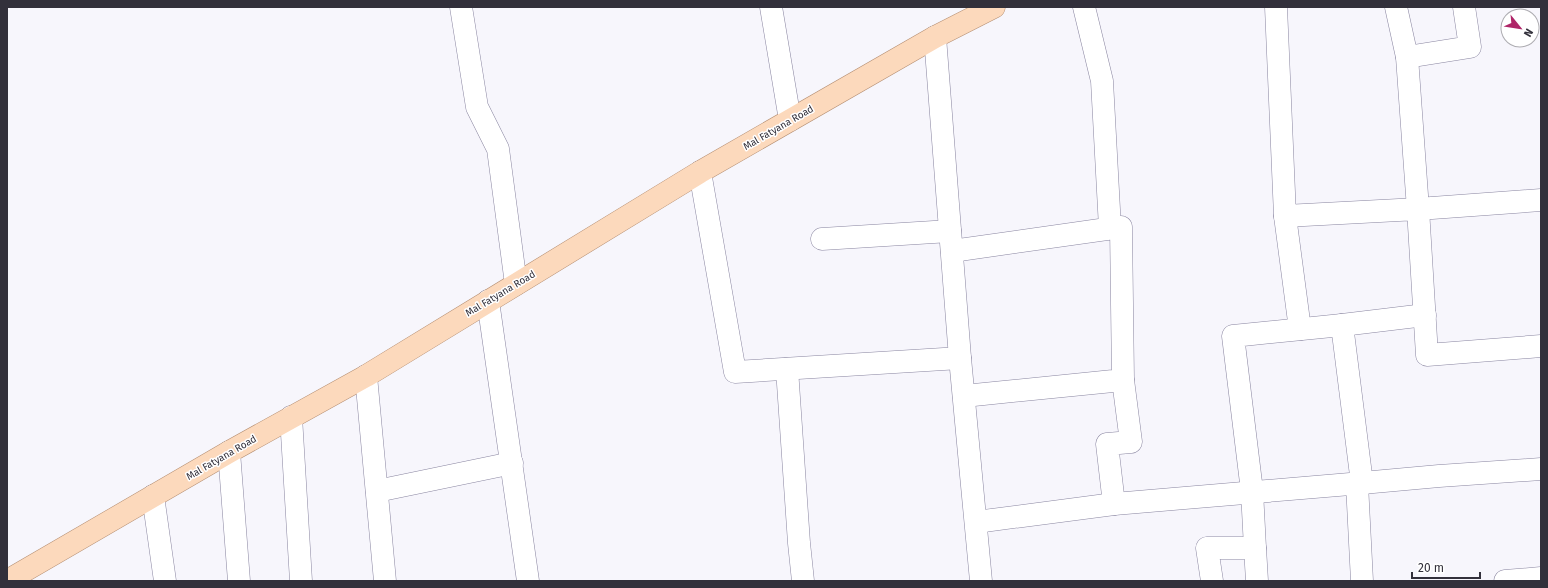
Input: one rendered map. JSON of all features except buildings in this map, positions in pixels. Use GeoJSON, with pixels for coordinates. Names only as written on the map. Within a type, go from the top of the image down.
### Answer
{"type":"FeatureCollection","features":[{"type":"Feature","properties":{"kind":"main road","name":"Mal Fatyana Road"},"geometry":{"type":"LineString","coordinates":[[7,581],[229,452],[366,376],[700,172],[935,37],[994,7]]}},
{"type":"Feature","properties":{"kind":"street"},"geometry":{"type":"LineString","coordinates":[[461,7],[477,107],[498,150],[516,284]]}},
{"type":"Feature","properties":{"kind":"street"},"geometry":{"type":"LineString","coordinates":[[771,7],[790,120]]}},
{"type":"Feature","properties":{"kind":"street"},"geometry":{"type":"LineString","coordinates":[[1084,7],[1102,81],[1110,228]]}},
{"type":"Feature","properties":{"kind":"street"},"geometry":{"type":"LineString","coordinates":[[1276,7],[1285,216],[1300,329]]}},
{"type":"Feature","properties":{"kind":"street"},"geometry":{"type":"LineString","coordinates":[[1396,7],[1407,57],[1427,355],[1541,346]]}},
{"type":"Feature","properties":{"kind":"street"},"geometry":{"type":"LineString","coordinates":[[1407,57],[1470,47],[1464,7]]}},
{"type":"Feature","properties":{"kind":"street"},"geometry":{"type":"LineString","coordinates":[[935,37],[960,358],[981,581]]}},
{"type":"Feature","properties":{"kind":"street"},"geometry":{"type":"LineString","coordinates":[[700,172],[735,372],[960,358]]}},
{"type":"Feature","properties":{"kind":"street"},"geometry":{"type":"LineString","coordinates":[[1285,216],[1418,209],[1541,200]]}},
{"type":"Feature","properties":{"kind":"street"},"geometry":{"type":"LineString","coordinates":[[822,239],[951,241],[1121,227],[1123,380],[1131,442],[1107,444],[1114,504]]}},
{"type":"Feature","properties":{"kind":"street"},"geometry":{"type":"LineString","coordinates":[[488,301],[528,581]]}},
{"type":"Feature","properties":{"kind":"street"},"geometry":{"type":"LineString","coordinates":[[1256,581],[1252,491],[1233,336],[1425,315]]}},
{"type":"Feature","properties":{"kind":"street"},"geometry":{"type":"LineString","coordinates":[[1342,325],[1359,484],[1362,581]]}},
{"type":"Feature","properties":{"kind":"street"},"geometry":{"type":"LineString","coordinates":[[787,369],[803,581]]}},
{"type":"Feature","properties":{"kind":"street"},"geometry":{"type":"LineString","coordinates":[[366,376],[386,581]]}},
{"type":"Feature","properties":{"kind":"street"},"geometry":{"type":"LineString","coordinates":[[964,396],[1123,380]]}},
{"type":"Feature","properties":{"kind":"street"},"geometry":{"type":"LineString","coordinates":[[291,417],[301,581]]}},
{"type":"Feature","properties":{"kind":"street"},"geometry":{"type":"LineString","coordinates":[[229,452],[239,581]]}},
{"type":"Feature","properties":{"kind":"street"},"geometry":{"type":"LineString","coordinates":[[377,491],[512,463]]}},
{"type":"Feature","properties":{"kind":"street"},"geometry":{"type":"LineString","coordinates":[[976,522],[1114,504],[1252,491],[1541,469]]}},
{"type":"Feature","properties":{"kind":"street"},"geometry":{"type":"LineString","coordinates":[[153,496],[165,581]]}},
{"type":"Feature","properties":{"kind":"street"},"geometry":{"type":"LineString","coordinates":[[1212,581],[1207,548],[1255,548]]}},
{"type":"Feature","properties":{"kind":"street"},"geometry":{"type":"LineString","coordinates":[[1505,581],[1541,578]]}}]}
